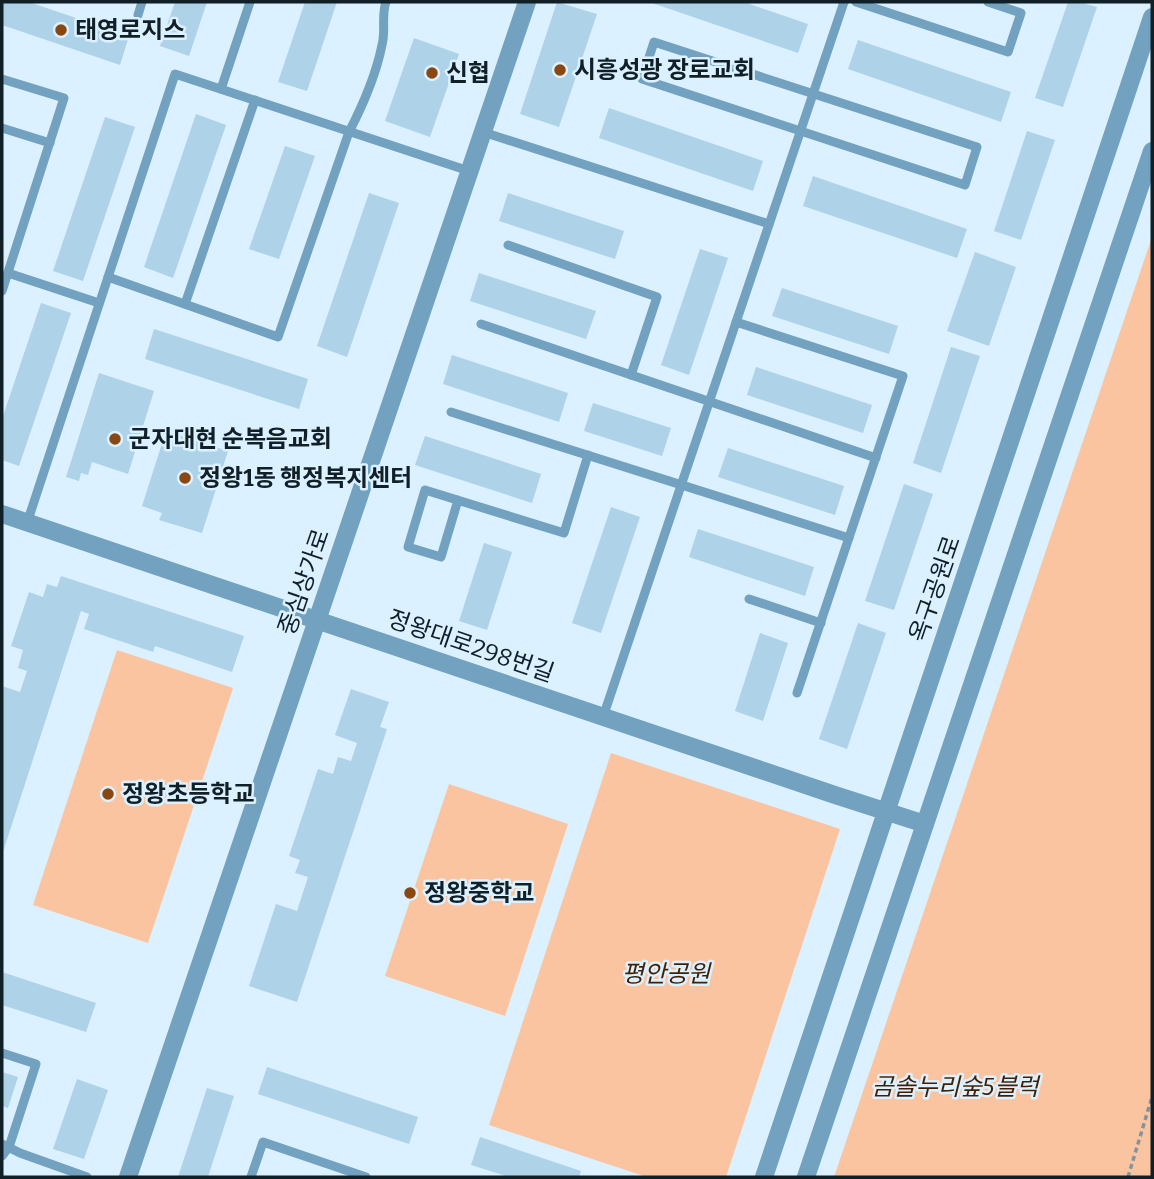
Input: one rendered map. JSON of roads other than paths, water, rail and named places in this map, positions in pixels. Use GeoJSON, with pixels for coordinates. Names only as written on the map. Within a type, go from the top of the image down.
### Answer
{"type":"FeatureCollection","features":[{"type":"Feature","properties":{"kind":"street","name":"중심상가로"},"geometry":{"type":"LineString","coordinates":[[128,1177],[527,2]]}},
{"type":"Feature","properties":{"kind":"street","name":"옥구공원로"},"geometry":{"type":"LineString","coordinates":[[764,1177],[1152,17]]}},
{"type":"Feature","properties":{"kind":"street"},"geometry":{"type":"LineString","coordinates":[[806,1177],[1152,151]]}},
{"type":"Feature","properties":{"kind":"street","name":"정왕대로298번길"},"geometry":{"type":"LineString","coordinates":[[2,514],[925,824]]}},
{"type":"Feature","properties":{"kind":"lane"},"geometry":{"type":"LineString","coordinates":[[138,15],[142,2]]}},
{"type":"Feature","properties":{"kind":"lane"},"geometry":{"type":"LineString","coordinates":[[221,89],[250,2]]}},
{"type":"Feature","properties":{"kind":"lane"},"geometry":{"type":"LineString","coordinates":[[108,277],[278,337],[349,132],[363,106],[383,42],[383,11],[386,2]]}},
{"type":"Feature","properties":{"kind":"lane"},"geometry":{"type":"LineString","coordinates":[[603,717],[844,2]]}},
{"type":"Feature","properties":{"kind":"lane"},"geometry":{"type":"LineString","coordinates":[[856,2],[1008,52],[1021,13],[988,2]]}},
{"type":"Feature","properties":{"kind":"lane"},"geometry":{"type":"LineString","coordinates":[[654,42],[813,94],[978,147],[965,185],[642,79],[654,42]]}},
{"type":"Feature","properties":{"kind":"lane"},"geometry":{"type":"LineString","coordinates":[[27,523],[175,74],[469,172]]}},
{"type":"Feature","properties":{"kind":"lane"},"geometry":{"type":"LineString","coordinates":[[2,79],[64,98],[2,291]]}},
{"type":"Feature","properties":{"kind":"lane"},"geometry":{"type":"LineString","coordinates":[[185,304],[255,100]]}},
{"type":"Feature","properties":{"kind":"lane"},"geometry":{"type":"LineString","coordinates":[[2,128],[50,143]]}},
{"type":"Feature","properties":{"kind":"lane"},"geometry":{"type":"LineString","coordinates":[[483,132],[769,224]]}},
{"type":"Feature","properties":{"kind":"lane"},"geometry":{"type":"LineString","coordinates":[[508,244],[657,297],[631,375]]}},
{"type":"Feature","properties":{"kind":"lane"},"geometry":{"type":"LineString","coordinates":[[8,273],[99,303]]}},
{"type":"Feature","properties":{"kind":"lane"},"geometry":{"type":"LineString","coordinates":[[736,322],[903,376],[797,693]]}},
{"type":"Feature","properties":{"kind":"lane"},"geometry":{"type":"LineString","coordinates":[[481,324],[876,458]]}},
{"type":"Feature","properties":{"kind":"lane"},"geometry":{"type":"LineString","coordinates":[[451,412],[849,538]]}},
{"type":"Feature","properties":{"kind":"lane"},"geometry":{"type":"LineString","coordinates":[[458,500],[441,557],[408,547],[425,490],[458,500],[564,533],[588,455]]}},
{"type":"Feature","properties":{"kind":"lane"},"geometry":{"type":"LineString","coordinates":[[749,599],[821,623]]}},
{"type":"Feature","properties":{"kind":"lane"},"geometry":{"type":"LineString","coordinates":[[2,1053],[36,1064],[2,1156]]}},
{"type":"Feature","properties":{"kind":"lane"},"geometry":{"type":"LineString","coordinates":[[251,1177],[263,1142],[366,1177]]}},
{"type":"Feature","properties":{"kind":"lane"},"geometry":{"type":"LineString","coordinates":[[5,1145],[87,1177]]}},
{"type":"Feature","properties":{"kind":"place","name":"태영로지스"},"geometry":{"type":"Point","coordinates":[61,30]}},
{"type":"Feature","properties":{"kind":"place","name":"시흥성광 장로교회"},"geometry":{"type":"Point","coordinates":[560,70]}},
{"type":"Feature","properties":{"kind":"place","name":"신협"},"geometry":{"type":"Point","coordinates":[432,73]}},
{"type":"Feature","properties":{"kind":"place","name":"군자대현 순복음교회"},"geometry":{"type":"Point","coordinates":[115,439]}},
{"type":"Feature","properties":{"kind":"place","name":"정왕1동 행정복지센터"},"geometry":{"type":"Point","coordinates":[185,478]}},
{"type":"Feature","properties":{"kind":"place","name":"정왕초등학교"},"geometry":{"type":"Point","coordinates":[108,794]}},
{"type":"Feature","properties":{"kind":"place","name":"정왕중학교"},"geometry":{"type":"Point","coordinates":[410,893]}},
{"type":"Feature","properties":{"kind":"park label","name":"평안공원"},"geometry":{"type":"Point","coordinates":[666,974]}},
{"type":"Feature","properties":{"kind":"park label","name":"곰솔누리숲5블럭"},"geometry":{"type":"Point","coordinates":[955,1087]}}]}
